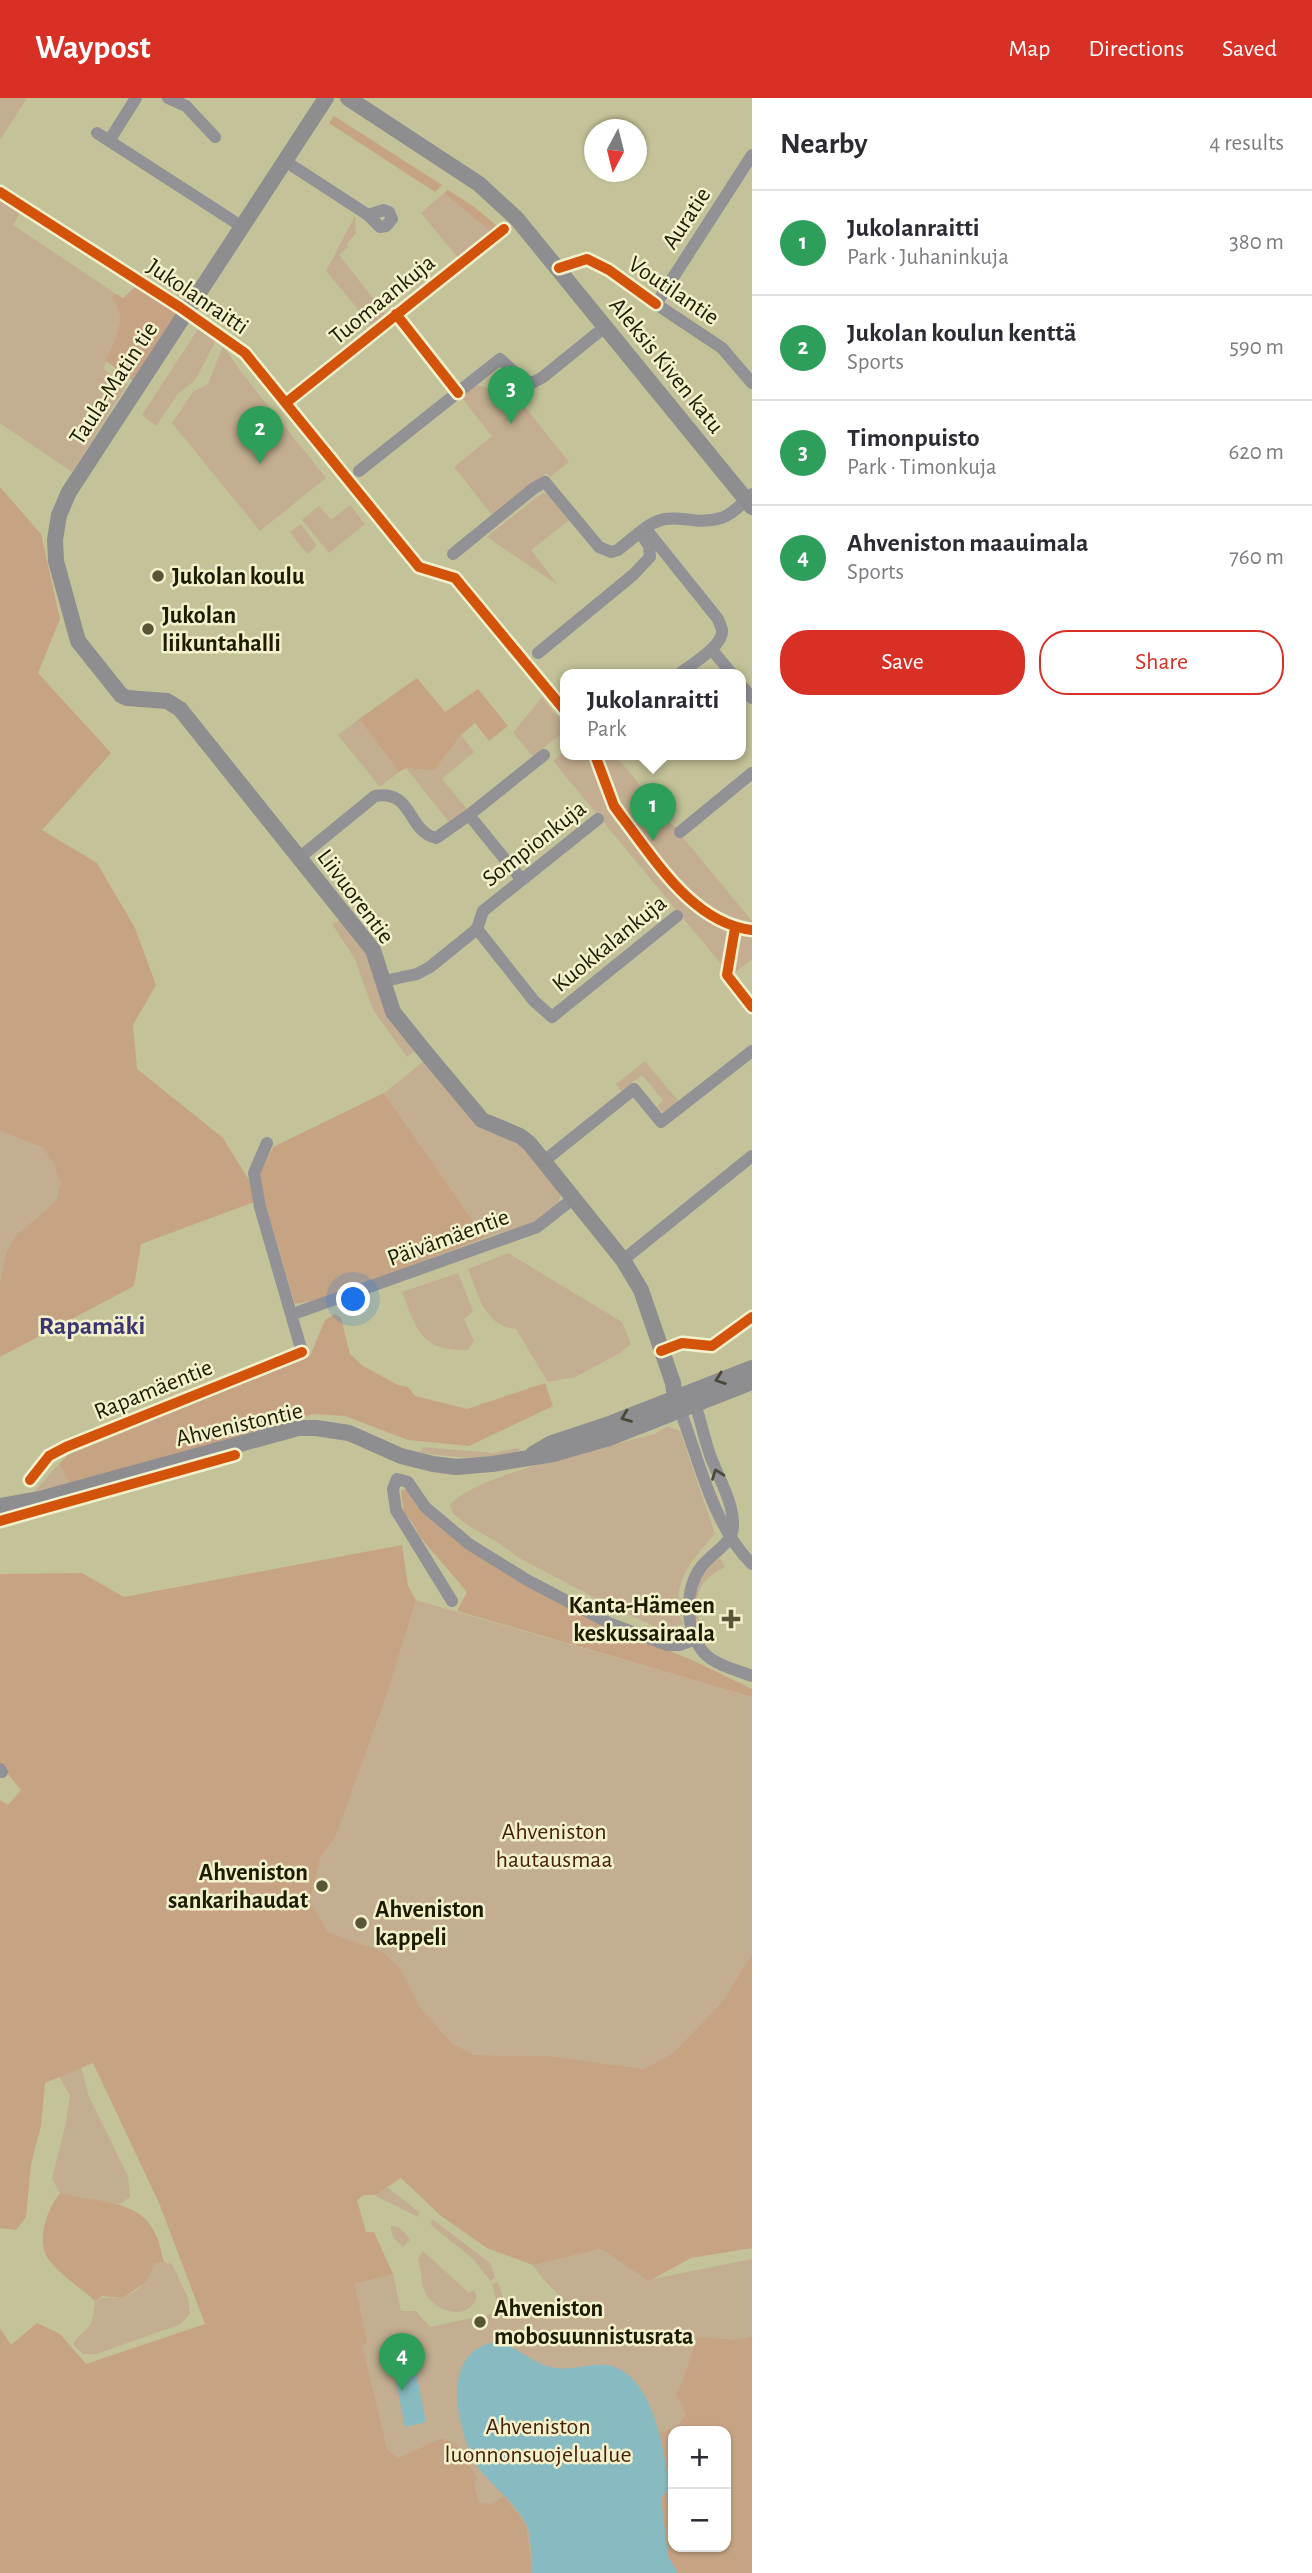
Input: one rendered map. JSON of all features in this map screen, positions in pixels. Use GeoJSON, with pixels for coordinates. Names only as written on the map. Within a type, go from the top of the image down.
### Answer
{"type":"FeatureCollection","features":[{"type":"Feature","properties":{"kind":"street"},"geometry":{"type":"LineString","coordinates":[[109,141],[136,98]]}},
{"type":"Feature","properties":{"kind":"street"},"geometry":{"type":"LineString","coordinates":[[168,98],[186,106],[215,137]]}},
{"type":"Feature","properties":{"kind":"street","name":"Taula-Matin tie"},"geometry":{"type":"LineString","coordinates":[[68,602],[56,561],[55,540],[59,515],[65,501],[326,98]]}},
{"type":"Feature","properties":{"kind":"street","name":"Aleksis Kiven katu"},"geometry":{"type":"LineString","coordinates":[[348,98],[446,161],[499,201],[544,249],[750,500]]}},
{"type":"Feature","properties":{"kind":"street"},"geometry":{"type":"LineString","coordinates":[[97,133],[241,226]]}},
{"type":"Feature","properties":{"kind":"street","name":"Auratie"},"geometry":{"type":"LineString","coordinates":[[656,304],[752,155]]}},
{"type":"Feature","properties":{"kind":"street"},"geometry":{"type":"LineString","coordinates":[[285,161],[369,215]]}},
{"type":"Feature","properties":{"kind":"street","name":"Voutilantie"},"geometry":{"type":"LineString","coordinates":[[656,304],[722,348],[752,383]]}},
{"type":"Feature","properties":{"kind":"street"},"geometry":{"type":"LineString","coordinates":[[359,471],[499,359],[523,380],[532,383],[606,326]]}},
{"type":"Feature","properties":{"kind":"street"},"geometry":{"type":"LineString","coordinates":[[453,554],[545,482],[599,547],[611,552],[618,550],[659,519],[721,518],[750,500]]}},
{"type":"Feature","properties":{"kind":"street"},"geometry":{"type":"LineString","coordinates":[[643,530],[718,619],[722,631],[712,650],[686,669]]}},
{"type":"Feature","properties":{"kind":"street"},"geometry":{"type":"LineString","coordinates":[[538,653],[634,575],[650,557],[643,530]]}},
{"type":"Feature","properties":{"kind":"street","name":"Liivuorentie"},"geometry":{"type":"LineString","coordinates":[[68,602],[78,641],[112,686],[127,698],[167,701],[180,709],[373,950],[393,1012],[478,1117],[525,1139],[623,1260],[641,1290],[661,1351],[682,1397]]}},
{"type":"Feature","properties":{"kind":"street"},"geometry":{"type":"LineString","coordinates":[[712,650],[728,669]]}},
{"type":"Feature","properties":{"kind":"street"},"geometry":{"type":"LineString","coordinates":[[299,858],[375,796],[387,794],[398,798],[428,836],[436,838],[544,755]]}},
{"type":"Feature","properties":{"kind":"street"},"geometry":{"type":"LineString","coordinates":[[680,832],[752,773]]}},
{"type":"Feature","properties":{"kind":"street"},"geometry":{"type":"LineString","coordinates":[[469,815],[521,879]]}},
{"type":"Feature","properties":{"kind":"street","name":"Sompionkuja"},"geometry":{"type":"LineString","coordinates":[[384,981],[417,974],[430,967],[477,929],[483,911],[598,819]]}},
{"type":"Feature","properties":{"kind":"street","name":"Kuokkalankuja"},"geometry":{"type":"LineString","coordinates":[[477,929],[534,1000],[552,1017],[677,916]]}},
{"type":"Feature","properties":{"kind":"street"},"geometry":{"type":"LineString","coordinates":[[544,1161],[634,1089],[661,1122],[752,1051]]}},
{"type":"Feature","properties":{"kind":"street","name":"Rapamäentie"},"geometry":{"type":"LineString","coordinates":[[30,1480],[49,1456],[66,1447],[302,1352],[260,1207],[254,1173],[267,1143]]}},
{"type":"Feature","properties":{"kind":"street"},"geometry":{"type":"LineString","coordinates":[[623,1260],[752,1156]]}},
{"type":"Feature","properties":{"kind":"street","name":"Päivämäentie"},"geometry":{"type":"LineString","coordinates":[[293,1314],[537,1227],[574,1198]]}},
{"type":"Feature","properties":{"kind":"street"},"geometry":{"type":"LineString","coordinates":[[661,1351],[682,1343],[712,1346],[752,1317]]}},
{"type":"Feature","properties":{"kind":"street","name":"Ahvenistontie"},"geometry":{"type":"LineString","coordinates":[[0,1506],[40,1499],[298,1428],[349,1433],[401,1456],[456,1467],[553,1454],[609,1438],[682,1397],[752,1368]]}},
{"type":"Feature","properties":{"kind":"street","name":"Ahvenistontie"},"geometry":{"type":"LineString","coordinates":[[682,1397],[752,1382]]}},
{"type":"Feature","properties":{"kind":"street"},"geometry":{"type":"LineString","coordinates":[[682,1397],[704,1436],[734,1529],[730,1539],[700,1567],[691,1588],[688,1605],[695,1639],[709,1657],[752,1676]]}},
{"type":"Feature","properties":{"kind":"street"},"geometry":{"type":"LineString","coordinates":[[0,1521],[234,1455]]}},
{"type":"Feature","properties":{"kind":"street"},"geometry":{"type":"LineString","coordinates":[[452,1601],[396,1510],[393,1489],[397,1479],[408,1482],[425,1507],[469,1544],[527,1580],[609,1623],[667,1645],[680,1645],[695,1639]]}},
{"type":"Feature","properties":{"kind":"street"},"geometry":{"type":"LineString","coordinates":[[730,1539],[752,1564]]}},
{"type":"Feature","properties":{"kind":"green space"},"geometry":{"type":"Polygon","coordinates":[[[0,98],[27,98],[0,140],[0,98]]]}},
{"type":"Feature","properties":{"kind":"green space"},"geometry":{"type":"Polygon","coordinates":[[[444,193],[491,232],[458,258],[421,213],[444,193]]]}},
{"type":"Feature","properties":{"kind":"green space"},"geometry":{"type":"Polygon","coordinates":[[[0,198],[20,213],[13,225],[116,294],[112,298],[119,316],[118,334],[103,369],[127,385],[72,472],[0,423],[0,198]]]}},
{"type":"Feature","properties":{"kind":"green space"},"geometry":{"type":"Polygon","coordinates":[[[355,216],[356,233],[347,244],[348,247],[339,255],[387,316],[373,327],[326,271],[355,216]]]}},
{"type":"Feature","properties":{"kind":"green space"},"geometry":{"type":"Polygon","coordinates":[[[200,326],[218,337],[195,380],[178,394],[156,426],[142,415],[200,326]]]}},
{"type":"Feature","properties":{"kind":"green space"},"geometry":{"type":"Polygon","coordinates":[[[223,346],[326,478],[260,531],[172,423],[193,392],[208,384],[223,346]]]}},
{"type":"Feature","properties":{"kind":"green space"},"geometry":{"type":"Polygon","coordinates":[[[477,385],[491,389],[509,412],[521,402],[569,462],[550,477],[546,473],[493,516],[454,467],[492,436],[461,397],[477,385]]]}},
{"type":"Feature","properties":{"kind":"green space"},"geometry":{"type":"Polygon","coordinates":[[[542,493],[548,494],[571,519],[531,550],[558,585],[487,537],[542,493]]]}},
{"type":"Feature","properties":{"kind":"green space"},"geometry":{"type":"Polygon","coordinates":[[[350,505],[365,524],[329,553],[302,520],[319,506],[331,520],[350,505]]]}},
{"type":"Feature","properties":{"kind":"green space"},"geometry":{"type":"Polygon","coordinates":[[[301,524],[317,546],[307,554],[290,532],[301,524]]]}},
{"type":"Feature","properties":{"kind":"green space"},"geometry":{"type":"Polygon","coordinates":[[[542,697],[560,720],[560,735],[533,756],[513,733],[542,697]]]}},
{"type":"Feature","properties":{"kind":"green space"},"geometry":{"type":"Polygon","coordinates":[[[359,719],[399,772],[380,787],[338,735],[359,719]]]}},
{"type":"Feature","properties":{"kind":"green space"},"geometry":{"type":"Polygon","coordinates":[[[461,735],[474,752],[442,779],[467,809],[449,822],[406,768],[434,771],[461,735]]]}},
{"type":"Feature","properties":{"kind":"green space"},"geometry":{"type":"Polygon","coordinates":[[[560,755],[560,760],[619,760],[752,921],[752,959],[731,976],[553,761],[560,755]]]}},
{"type":"Feature","properties":{"kind":"green space"},"geometry":{"type":"Polygon","coordinates":[[[340,920],[370,958],[417,1049],[407,1057],[373,1010],[355,959],[332,924],[340,920]]]}},
{"type":"Feature","properties":{"kind":"green space"},"geometry":{"type":"Polygon","coordinates":[[[645,1061],[680,1103],[664,1113],[657,1107],[663,1100],[642,1075],[621,1091],[616,1084],[645,1061]]]}},
{"type":"Feature","properties":{"kind":"green space"},"geometry":{"type":"Polygon","coordinates":[[[423,1062],[477,1124],[525,1148],[561,1192],[559,1202],[535,1222],[485,1238],[384,1093],[423,1062]]]}},
{"type":"Feature","properties":{"kind":"green space"},"geometry":{"type":"Polygon","coordinates":[[[0,1131],[43,1148],[62,1183],[56,1200],[34,1219],[6,1253],[0,1282],[0,1131]]]}},
{"type":"Feature","properties":{"kind":"green space"},"geometry":{"type":"Polygon","coordinates":[[[508,1253],[622,1322],[631,1344],[620,1353],[575,1377],[548,1382],[516,1329],[497,1322],[484,1308],[468,1269],[508,1253]]]}},
{"type":"Feature","properties":{"kind":"green space"},"geometry":{"type":"Polygon","coordinates":[[[458,1273],[473,1311],[464,1319],[474,1341],[468,1350],[452,1350],[430,1343],[417,1328],[402,1292],[458,1273]]]}},
{"type":"Feature","properties":{"kind":"green space"},"geometry":{"type":"Polygon","coordinates":[[[667,1426],[680,1431],[715,1534],[690,1564],[680,1586],[679,1611],[683,1624],[662,1630],[603,1602],[521,1559],[453,1513],[450,1505],[486,1483],[545,1462],[655,1434],[667,1426]]]}},
{"type":"Feature","properties":{"kind":"green space"},"geometry":{"type":"Polygon","coordinates":[[[423,1447],[493,1453],[519,1448],[519,1451],[494,1456],[458,1457],[420,1452],[423,1447]]]}},
{"type":"Feature","properties":{"kind":"green space"},"geometry":{"type":"Polygon","coordinates":[[[59,1464],[71,1485],[35,1492],[36,1490],[59,1464]]]}},
{"type":"Feature","properties":{"kind":"green space"},"geometry":{"type":"Polygon","coordinates":[[[720,1558],[725,1567],[707,1579],[699,1592],[697,1608],[700,1630],[697,1631],[694,1610],[696,1590],[704,1572],[720,1558]]]}},
{"type":"Feature","properties":{"kind":"green space","name":"Ahveniston hautausmaa"},"geometry":{"type":"Polygon","coordinates":[[[416,1600],[752,1697],[752,1954],[723,2001],[673,2053],[644,2069],[550,2056],[474,2055],[452,2043],[420,2007],[400,1968],[383,1952],[328,1932],[310,1901],[321,1856],[336,1836],[387,1694],[416,1600]]]}},
{"type":"Feature","properties":{"kind":"green space"},"geometry":{"type":"Polygon","coordinates":[[[0,1922],[72,2033],[89,2097],[128,2176],[130,2197],[120,2204],[80,2200],[60,2193],[52,2179],[70,2096],[45,2051],[0,1922]]]}},
{"type":"Feature","properties":{"kind":"green space"},"geometry":{"type":"Polygon","coordinates":[[[387,2187],[419,2212],[418,2217],[374,2195],[387,2187]]]}},
{"type":"Feature","properties":{"kind":"green space"},"geometry":{"type":"Polygon","coordinates":[[[432,2219],[490,2263],[495,2277],[491,2281],[473,2259],[431,2225],[432,2219]]]}},
{"type":"Feature","properties":{"kind":"green space"},"geometry":{"type":"Polygon","coordinates":[[[391,2226],[400,2229],[410,2240],[403,2247],[396,2241],[391,2226]]]}},
{"type":"Feature","properties":{"kind":"green space","name":"Ahveniston luonnonsuojelualue"},"geometry":{"type":"Polygon","coordinates":[[[601,2249],[648,2280],[752,2259],[752,2573],[117,2573],[366,2341],[355,2284],[393,2274],[401,2311],[416,2311],[430,2327],[500,2312],[492,2284],[498,2282],[507,2310],[562,2298],[533,2265],[601,2249]]]}},
{"type":"Feature","properties":{"kind":"green space"},"geometry":{"type":"Polygon","coordinates":[[[423,2251],[469,2293],[474,2290],[477,2296],[473,2304],[460,2312],[452,2312],[436,2305],[430,2299],[425,2292],[418,2259],[423,2251]]]}},
{"type":"Feature","properties":{"kind":"green space"},"geometry":{"type":"Polygon","coordinates":[[[154,2264],[172,2264],[188,2298],[190,2313],[181,2324],[96,2354],[83,2354],[73,2344],[91,2323],[95,2301],[129,2295],[142,2284],[154,2264]]]}},
{"type":"Feature","properties":{"kind":"shaded area"},"geometry":{"type":"Polygon","coordinates":[[[334,116],[442,185],[435,192],[329,123],[334,116]]]}},
{"type":"Feature","properties":{"kind":"shaded area"},"geometry":{"type":"Polygon","coordinates":[[[448,190],[497,226],[491,232],[444,193],[448,190]]]}},
{"type":"Feature","properties":{"kind":"shaded area"},"geometry":{"type":"Polygon","coordinates":[[[135,287],[176,313],[176,318],[133,381],[106,361],[120,322],[117,306],[112,298],[116,294],[123,298],[135,287]]]}},
{"type":"Feature","properties":{"kind":"shaded area"},"geometry":{"type":"Polygon","coordinates":[[[0,487],[41,534],[60,619],[38,673],[111,753],[42,830],[97,863],[135,928],[156,985],[133,1025],[137,1069],[223,1138],[249,1180],[254,1202],[141,1244],[134,1286],[0,1357],[0,1282],[6,1253],[14,1238],[56,1200],[61,1183],[54,1164],[43,1148],[0,1131],[0,487]]]}},
{"type":"Feature","properties":{"kind":"shaded area"},"geometry":{"type":"Polygon","coordinates":[[[417,678],[445,712],[478,689],[508,726],[489,741],[475,723],[461,735],[434,771],[406,768],[399,772],[359,719],[417,678]]]}},
{"type":"Feature","properties":{"kind":"shaded area"},"geometry":{"type":"Polygon","coordinates":[[[384,1093],[485,1238],[321,1299],[295,1304],[265,1204],[260,1173],[273,1147],[384,1093]]]}},
{"type":"Feature","properties":{"kind":"shaded area"},"geometry":{"type":"Polygon","coordinates":[[[335,1314],[341,1318],[350,1354],[363,1366],[398,1385],[408,1387],[415,1396],[467,1409],[545,1383],[553,1406],[469,1446],[408,1440],[345,1416],[314,1414],[71,1485],[59,1464],[68,1455],[310,1356],[325,1320],[335,1314]]]}},
{"type":"Feature","properties":{"kind":"shaded area"},"geometry":{"type":"Polygon","coordinates":[[[409,1488],[416,1505],[435,1521],[607,1626],[690,1659],[752,1689],[752,1697],[457,1611],[467,1592],[420,1537],[404,1513],[401,1491],[409,1488]]]}},
{"type":"Feature","properties":{"kind":"shaded area"},"geometry":{"type":"Polygon","coordinates":[[[402,1545],[408,1586],[416,1600],[387,1694],[336,1836],[321,1856],[310,1901],[328,1932],[383,1952],[400,1968],[420,2007],[452,2043],[474,2055],[550,2056],[644,2069],[673,2053],[723,2001],[752,1954],[752,2248],[691,2258],[649,2281],[601,2249],[533,2265],[487,2248],[441,2216],[401,2178],[375,2195],[364,2195],[357,2200],[366,2232],[374,2232],[393,2274],[355,2284],[367,2343],[362,2345],[387,2449],[398,2458],[443,2438],[456,2445],[477,2477],[474,2483],[479,2503],[492,2504],[504,2496],[526,2525],[532,2573],[0,2573],[0,2328],[11,2345],[37,2323],[60,2334],[86,2364],[205,2324],[159,2203],[93,2063],[45,2083],[41,2126],[31,2164],[26,2217],[16,2230],[0,2228],[0,1800],[8,1805],[21,1790],[0,1764],[0,1574],[82,1573],[124,1597],[402,1545]]]}},
{"type":"Feature","properties":{"kind":"shaded area"},"geometry":{"type":"Polygon","coordinates":[[[60,2193],[114,2204],[139,2214],[149,2223],[156,2235],[164,2262],[154,2264],[147,2281],[123,2298],[102,2296],[95,2301],[59,2271],[45,2253],[44,2226],[60,2193]]]}},
{"type":"Feature","properties":{"kind":"shaded area"},"geometry":{"type":"Polygon","coordinates":[[[752,2332],[752,2573],[678,2573],[668,2556],[661,2498],[668,2489],[668,2552],[731,2552],[731,2426],[676,2426],[686,2414],[676,2393],[697,2337],[735,2340],[751,2337],[752,2332]]]}},
{"type":"Feature","properties":{"kind":"shaded area"},"geometry":{"type":"Polygon","coordinates":[[[668,2430],[668,2482],[659,2432],[668,2430]]]}},
{"type":"Feature","properties":{"kind":"water"},"geometry":{"type":"Polygon","coordinates":[[[496,2342],[504,2344],[539,2363],[555,2368],[608,2365],[623,2371],[636,2383],[646,2398],[660,2435],[668,2481],[668,2489],[661,2498],[668,2556],[678,2573],[532,2573],[526,2524],[479,2468],[460,2421],[458,2387],[461,2371],[467,2358],[479,2348],[496,2342]]]}},
{"type":"Feature","properties":{"kind":"water"},"geometry":{"type":"Polygon","coordinates":[[[413,2357],[426,2422],[405,2427],[392,2361],[413,2357]]]}},
{"type":"Feature","properties":{"kind":"cycle path","name":"Jukolanraitti"},"geometry":{"type":"LineString","coordinates":[[0,192],[181,308],[245,353],[419,567],[455,578],[560,705]]}},
{"type":"Feature","properties":{"kind":"cycle path","name":"Tuomaankuja"},"geometry":{"type":"LineString","coordinates":[[287,402],[504,229]]}},
{"type":"Feature","properties":{"kind":"cycle path"},"geometry":{"type":"LineString","coordinates":[[559,268],[587,259],[609,270],[656,304]]}},
{"type":"Feature","properties":{"kind":"cycle path","name":"Tuomaankuja"},"geometry":{"type":"LineString","coordinates":[[396,314],[458,393]]}},
{"type":"Feature","properties":{"kind":"cycle path"},"geometry":{"type":"LineString","coordinates":[[597,760],[614,806],[678,887],[712,916],[731,925],[752,930]]}},
{"type":"Feature","properties":{"kind":"cycle path"},"geometry":{"type":"LineString","coordinates":[[735,928],[727,975],[752,1007]]}},
{"type":"Feature","properties":{"kind":"cycle path"},"geometry":{"type":"LineString","coordinates":[[661,1351],[682,1343],[712,1346],[752,1317]]}},
{"type":"Feature","properties":{"kind":"cycle path"},"geometry":{"type":"LineString","coordinates":[[30,1480],[49,1456],[66,1447],[302,1352]]}},
{"type":"Feature","properties":{"kind":"cycle path"},"geometry":{"type":"LineString","coordinates":[[0,1521],[235,1455]]}},
{"type":"Feature","properties":{"kind":"place","name":"Timonpuisto"},"geometry":{"type":"Point","coordinates":[511,424]}},
{"type":"Feature","properties":{"kind":"place","name":"Jukolan koulun kenttä"},"geometry":{"type":"Point","coordinates":[260,464]}},
{"type":"Feature","properties":{"kind":"place","name":"Jukolan koulu"},"geometry":{"type":"Point","coordinates":[158,576]}},
{"type":"Feature","properties":{"kind":"place","name":"Jukolan liikuntahalli"},"geometry":{"type":"Point","coordinates":[148,629]}},
{"type":"Feature","properties":{"kind":"place","name":"Jukolanraitti"},"geometry":{"type":"Point","coordinates":[653,841]}},
{"type":"Feature","properties":{"kind":"place","name":"Kanta-Hämeen keskussairaala"},"geometry":{"type":"Point","coordinates":[731,1619]}},
{"type":"Feature","properties":{"kind":"place","name":"Ahveniston sankarihaudat"},"geometry":{"type":"Point","coordinates":[322,1886]}},
{"type":"Feature","properties":{"kind":"place","name":"Ahveniston kappeli"},"geometry":{"type":"Point","coordinates":[361,1923]}},
{"type":"Feature","properties":{"kind":"place","name":"Ahveniston mobosuunnistusrata"},"geometry":{"type":"Point","coordinates":[480,2322]}},
{"type":"Feature","properties":{"kind":"place","name":"Ahveniston maauimala"},"geometry":{"type":"Point","coordinates":[402,2391]}},
{"type":"Feature","properties":{"kind":"district","name":"Rapamäki"},"geometry":{"type":"Point","coordinates":[92,1325]}}]}
